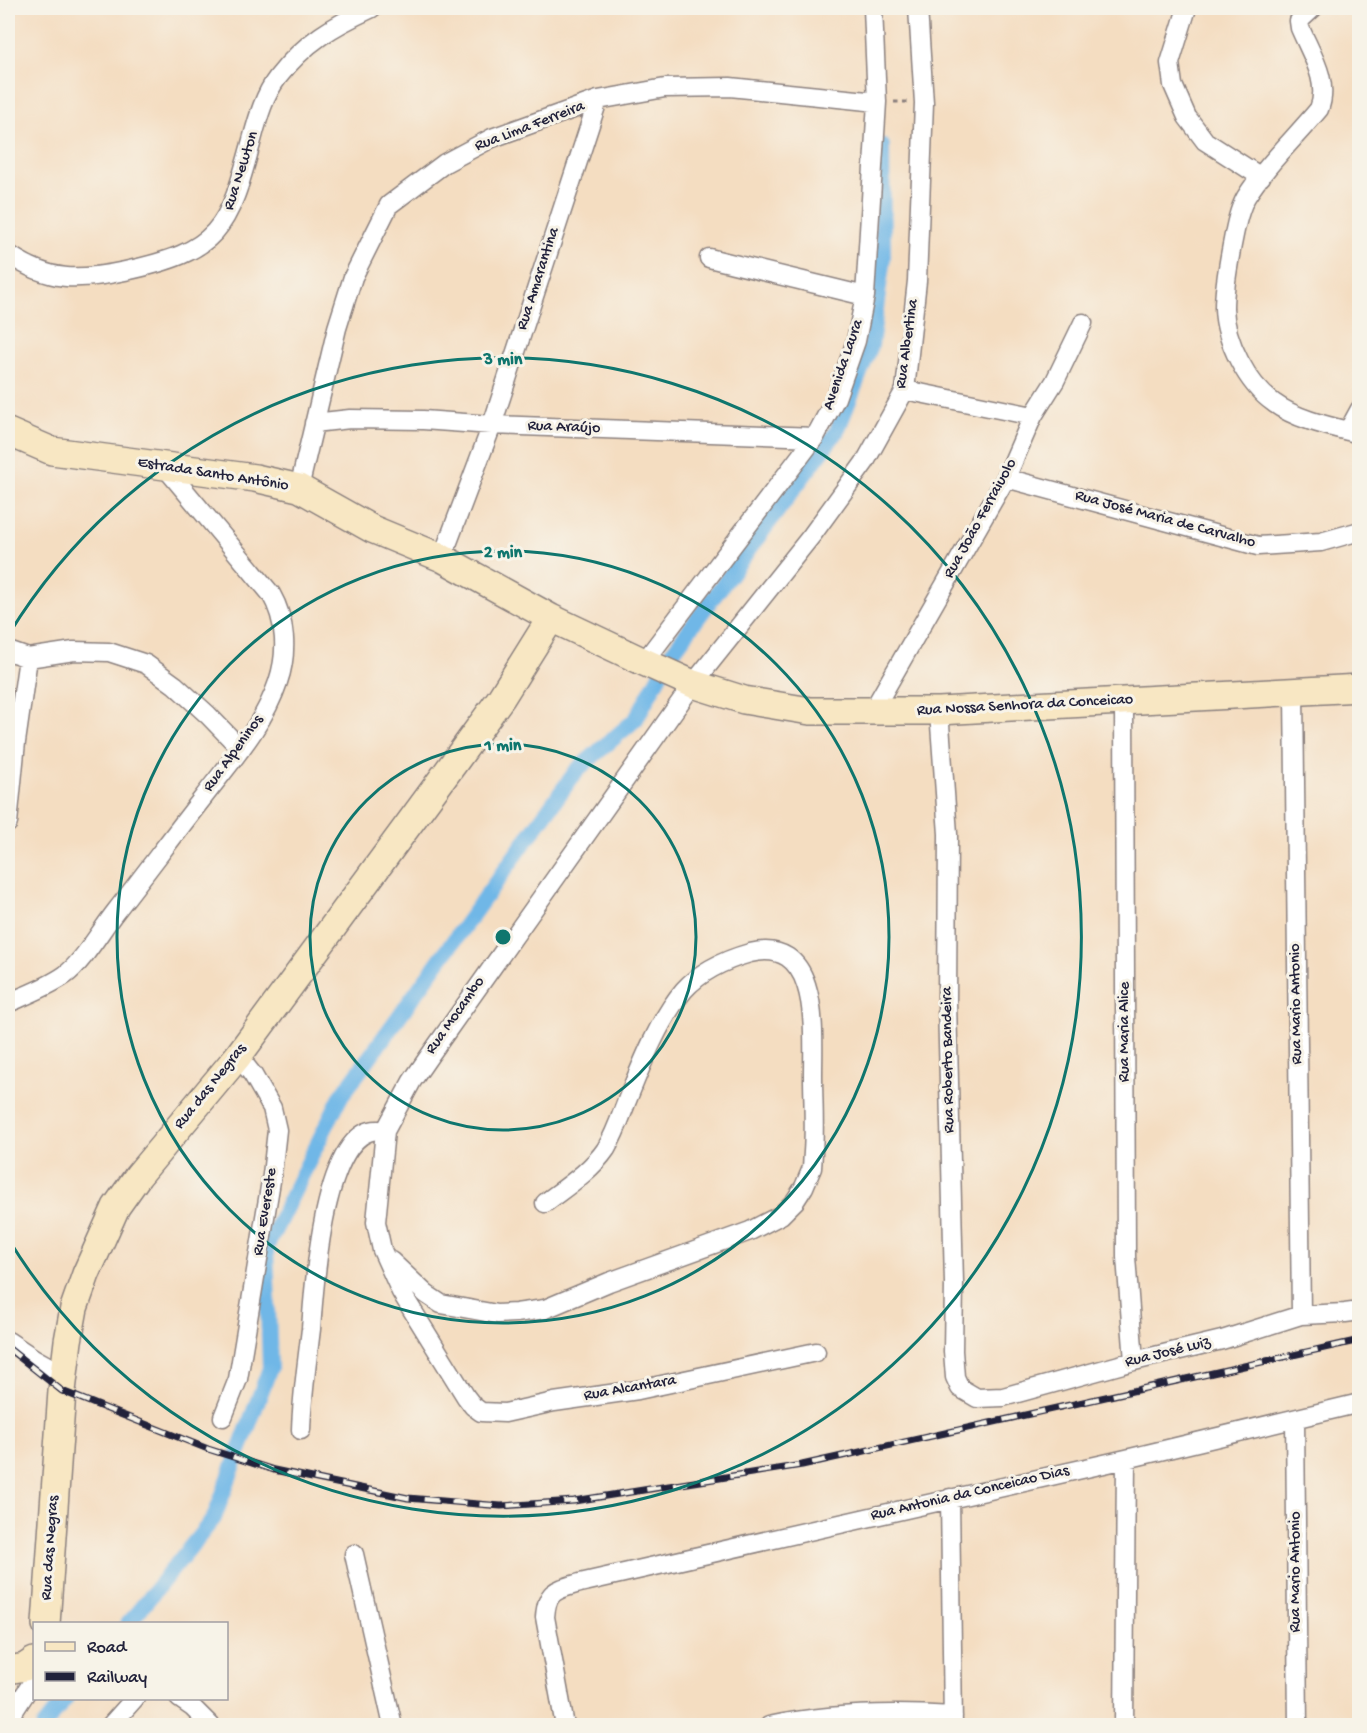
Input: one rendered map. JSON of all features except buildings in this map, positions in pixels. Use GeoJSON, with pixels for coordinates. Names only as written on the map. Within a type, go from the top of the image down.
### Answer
{"type":"FeatureCollection","features":[{"type":"Feature","properties":{"kind":"main road","name":"Estrada Santo Antônio"},"geometry":{"type":"LineString","coordinates":[[10,437],[52,451],[255,478],[299,488],[372,530],[442,558],[551,618],[669,673]]}},
{"type":"Feature","properties":{"kind":"main road","name":"Rua das Negras"},"geometry":{"type":"LineString","coordinates":[[46,1622],[68,1341],[74,1308],[97,1245],[116,1207],[138,1176],[238,1056],[501,698],[551,618]]}},
{"type":"Feature","properties":{"kind":"main road","name":"Rua Nossa Senhora da Conceicao"},"geometry":{"type":"LineString","coordinates":[[669,673],[744,700],[810,711],[939,711],[1359,688]]}},
{"type":"Feature","properties":{"kind":"main road"},"geometry":{"type":"LineString","coordinates":[[8,1670],[25,1667],[33,1662]]}},
{"type":"Feature","properties":{"kind":"street","name":"Rua Newton"},"geometry":{"type":"LineString","coordinates":[[8,254],[24,265],[46,275],[71,279],[98,277],[155,265],[180,256],[206,240],[219,228],[230,212],[239,190],[266,97],[277,78],[304,48],[335,25],[372,8]]}},
{"type":"Feature","properties":{"kind":"street","name":"Avenida Laura"},"geometry":{"type":"LineString","coordinates":[[669,673],[815,437],[836,398],[856,341],[865,296],[877,102],[873,8]]}},
{"type":"Feature","properties":{"kind":"street","name":"Rua Albertina"},"geometry":{"type":"LineString","coordinates":[[669,673],[812,535],[866,462],[904,390],[917,281],[924,103],[918,8]]}},
{"type":"Feature","properties":{"kind":"street"},"geometry":{"type":"LineString","coordinates":[[1187,8],[1170,63],[1173,85],[1187,117],[1205,141],[1261,177]]}},
{"type":"Feature","properties":{"kind":"street"},"geometry":{"type":"LineString","coordinates":[[1313,8],[1299,21],[1323,82],[1324,98],[1319,109],[1245,199],[1227,269],[1224,310],[1233,350],[1252,381],[1274,403],[1297,415],[1354,432],[1359,409]]}},
{"type":"Feature","properties":{"kind":"street","name":"Rua Lima Ferreira"},"geometry":{"type":"LineString","coordinates":[[299,488],[337,328],[353,277],[389,205],[446,163],[492,138],[598,100],[665,88],[730,87],[877,102]]}},
{"type":"Feature","properties":{"kind":"street","name":"Rua Amarantina"},"geometry":{"type":"LineString","coordinates":[[442,558],[492,425],[598,100]]}},
{"type":"Feature","properties":{"kind":"street"},"geometry":{"type":"LineString","coordinates":[[709,258],[865,296]]}},
{"type":"Feature","properties":{"kind":"street","name":"Rua João Ferraiuolo"},"geometry":{"type":"LineString","coordinates":[[872,712],[1006,478],[1033,416],[1055,381],[1083,323]]}},
{"type":"Feature","properties":{"kind":"street"},"geometry":{"type":"LineString","coordinates":[[904,390],[1033,416]]}},
{"type":"Feature","properties":{"kind":"street","name":"Rua Araújo"},"geometry":{"type":"LineString","coordinates":[[314,423],[350,419],[423,420],[492,425],[815,437]]}},
{"type":"Feature","properties":{"kind":"street","name":"Rua Alpeninos"},"geometry":{"type":"LineString","coordinates":[[8,1003],[66,974],[80,960],[241,749],[262,717],[279,679],[284,659],[282,618],[271,594],[165,467]]}},
{"type":"Feature","properties":{"kind":"street","name":"Rua José Maria de Carvalho"},"geometry":{"type":"LineString","coordinates":[[1006,478],[1258,546],[1322,542],[1359,531]]}},
{"type":"Feature","properties":{"kind":"street"},"geometry":{"type":"LineString","coordinates":[[8,651],[28,658],[93,650],[126,656],[146,664],[175,685],[241,749]]}},
{"type":"Feature","properties":{"kind":"street"},"geometry":{"type":"LineString","coordinates":[[8,823],[16,742],[28,658]]}},
{"type":"Feature","properties":{"kind":"street","name":"Rua Mocambo"},"geometry":{"type":"LineString","coordinates":[[457,1382],[401,1293],[382,1250],[376,1222],[385,1131],[412,1081],[490,968],[547,893],[669,673]]}},
{"type":"Feature","properties":{"kind":"street","name":"Rua Mario Antonio"},"geometry":{"type":"LineString","coordinates":[[1294,693],[1301,1315]]}},
{"type":"Feature","properties":{"kind":"street","name":"Rua Maria Alice"},"geometry":{"type":"LineString","coordinates":[[1124,702],[1126,1257],[1134,1360]]}},
{"type":"Feature","properties":{"kind":"street","name":"Rua Roberto Bandeira"},"geometry":{"type":"LineString","coordinates":[[939,711],[948,834],[947,1002],[954,1283],[953,1351],[955,1377],[960,1388],[977,1398]]}},
{"type":"Feature","properties":{"kind":"street"},"geometry":{"type":"LineString","coordinates":[[382,1250],[419,1288],[441,1304],[497,1314],[516,1313],[545,1309],[609,1282],[750,1231],[781,1215],[795,1201],[812,1168],[814,1043],[810,999],[805,978],[798,967],[780,954],[769,951],[755,952],[712,967],[696,979],[683,992],[652,1042],[638,1072],[618,1128],[607,1147],[585,1171],[545,1203]]}},
{"type":"Feature","properties":{"kind":"street","name":"Rua Evereste"},"geometry":{"type":"LineString","coordinates":[[222,1417],[238,1378],[272,1174],[277,1130],[272,1108],[253,1075],[238,1056]]}},
{"type":"Feature","properties":{"kind":"street"},"geometry":{"type":"LineString","coordinates":[[301,1430],[302,1397],[319,1250],[328,1199],[339,1167],[356,1141],[368,1131],[376,1129],[385,1131]]}},
{"type":"Feature","properties":{"kind":"street","name":"Rua José Luiz"},"geometry":{"type":"LineString","coordinates":[[977,1398],[1003,1397],[1134,1360],[1222,1340],[1301,1315],[1359,1311]]}},
{"type":"Feature","properties":{"kind":"street"},"geometry":{"type":"LineString","coordinates":[[8,1341],[64,1375]]}},
{"type":"Feature","properties":{"kind":"street","name":"Rua Alcantara"},"geometry":{"type":"LineString","coordinates":[[457,1382],[473,1406],[487,1413],[505,1413],[554,1402],[638,1390],[816,1352]]}},
{"type":"Feature","properties":{"kind":"street","name":"Rua Antonia da Conceicao Dias"},"geometry":{"type":"LineString","coordinates":[[565,1725],[544,1617],[546,1602],[555,1591],[580,1583],[1126,1459],[1359,1403]]}},
{"type":"Feature","properties":{"kind":"street","name":"Rua Mario Antonio"},"geometry":{"type":"LineString","coordinates":[[1295,1419],[1298,1725]]}},
{"type":"Feature","properties":{"kind":"street"},"geometry":{"type":"LineString","coordinates":[[1124,1725],[1126,1459]]}},
{"type":"Feature","properties":{"kind":"street"},"geometry":{"type":"LineString","coordinates":[[769,1725],[794,1720],[870,1713],[953,1721],[950,1498]]}},
{"type":"Feature","properties":{"kind":"street"},"geometry":{"type":"LineString","coordinates":[[354,1554],[393,1725]]}},
{"type":"Feature","properties":{"kind":"street"},"geometry":{"type":"LineString","coordinates":[[8,1720],[33,1682]]}},
{"type":"Feature","properties":{"kind":"street"},"geometry":{"type":"LineString","coordinates":[[110,1725],[133,1700]]}},
{"type":"Feature","properties":{"kind":"street"},"geometry":{"type":"LineString","coordinates":[[182,1700],[211,1725]]}},
{"type":"Feature","properties":{"kind":"waterway"},"geometry":{"type":"LineString","coordinates":[[130,1622],[214,1518],[270,1368],[266,1248],[340,1098],[577,770],[636,719],[671,654],[837,431],[871,345],[883,257],[882,146]]}},
{"type":"Feature","properties":{"kind":"waterway"},"geometry":{"type":"LineString","coordinates":[[44,1726],[64,1700]]}},
{"type":"Feature","properties":{"kind":"railway"},"geometry":{"type":"LineString","coordinates":[[8,1348],[62,1391],[208,1449],[274,1470],[408,1498],[501,1506],[574,1501],[802,1465],[1360,1340]]}}]}
